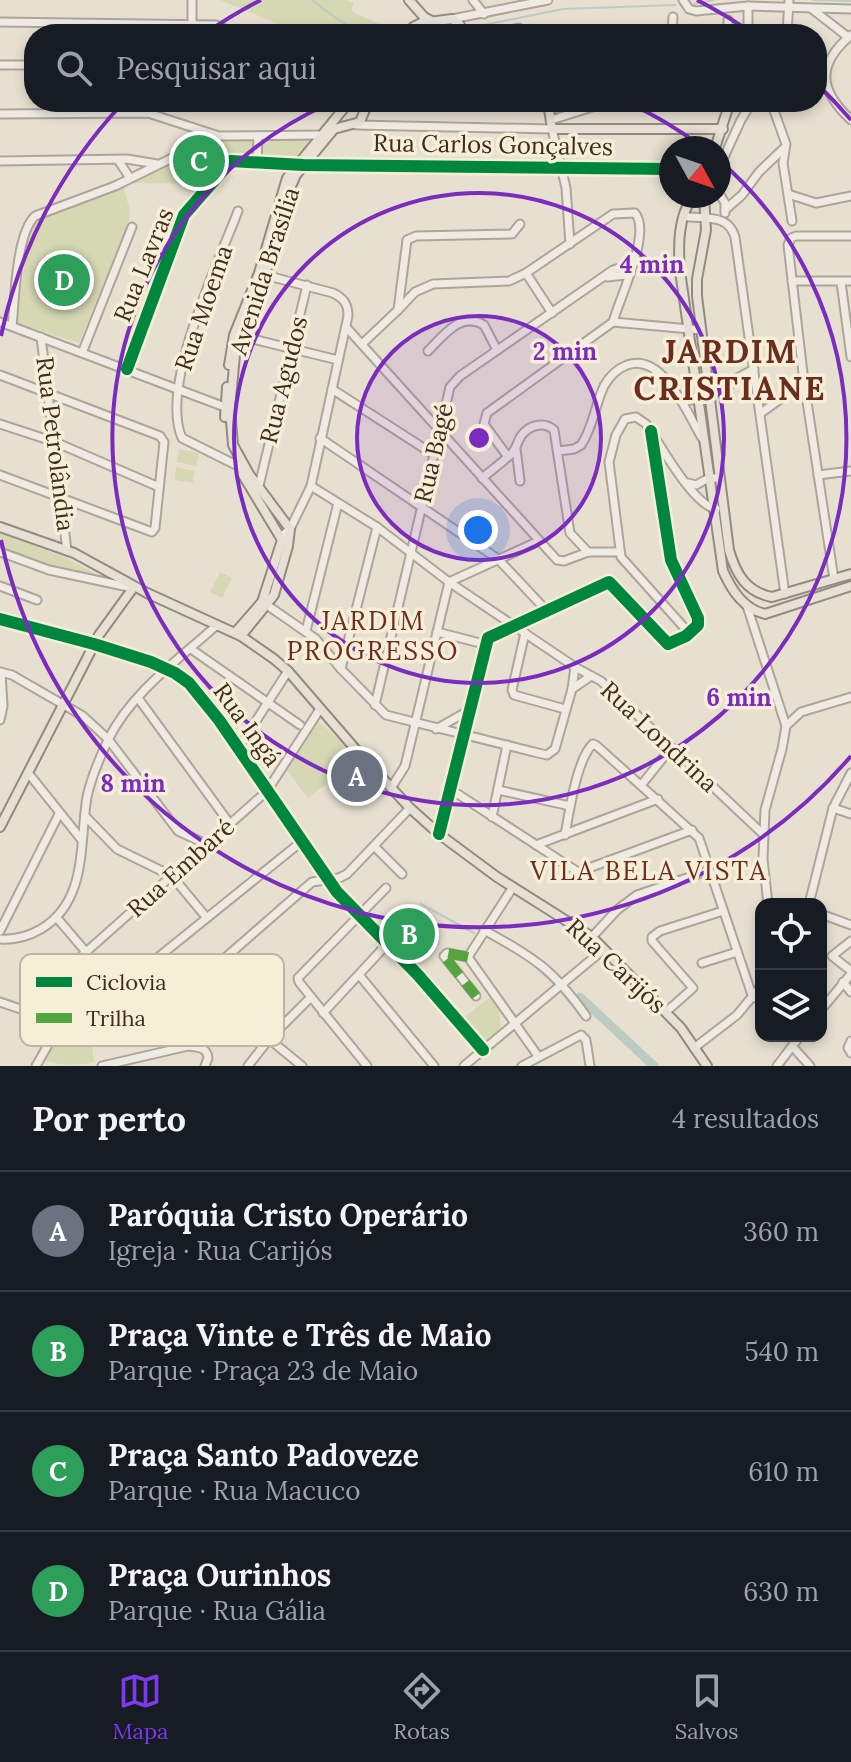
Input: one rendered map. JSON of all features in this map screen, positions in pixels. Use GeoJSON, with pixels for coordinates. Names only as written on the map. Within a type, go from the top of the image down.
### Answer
{"type":"FeatureCollection","features":[{"type":"Feature","properties":{"kind":"main road"},"geometry":{"type":"LineString","coordinates":[[409,0],[433,22]]}},
{"type":"Feature","properties":{"kind":"main road"},"geometry":{"type":"LineString","coordinates":[[414,24],[418,17],[417,9]]}},
{"type":"Feature","properties":{"kind":"main road"},"geometry":{"type":"LineString","coordinates":[[428,24],[452,19],[459,24]]}},
{"type":"Feature","properties":{"kind":"main road","name":"Avenida Brasília"},"geometry":{"type":"LineString","coordinates":[[306,163],[321,135],[340,112]]}},
{"type":"Feature","properties":{"kind":"main road"},"geometry":{"type":"LineString","coordinates":[[345,112],[344,118],[352,125]]}},
{"type":"Feature","properties":{"kind":"main road","name":"Avenida Brasília"},"geometry":{"type":"LineString","coordinates":[[282,536],[227,443],[227,408],[237,335],[262,274],[285,182],[306,163],[334,129],[352,125],[365,112]]}},
{"type":"Feature","properties":{"kind":"main road"},"geometry":{"type":"LineString","coordinates":[[549,112],[551,124],[723,129]]}},
{"type":"Feature","properties":{"kind":"main road"},"geometry":{"type":"LineString","coordinates":[[720,136],[726,112]]}},
{"type":"Feature","properties":{"kind":"main road"},"geometry":{"type":"LineString","coordinates":[[687,208],[683,216],[679,262],[723,571],[747,606],[765,614],[851,586]]}},
{"type":"Feature","properties":{"kind":"main road"},"geometry":{"type":"LineString","coordinates":[[705,208],[697,279],[701,330],[734,567],[744,582],[772,597],[851,574]]}},
{"type":"Feature","properties":{"kind":"main road","name":"Avenida Brasília"},"geometry":{"type":"LineString","coordinates":[[227,408],[233,445],[249,474],[290,529]]}},
{"type":"Feature","properties":{"kind":"main road","name":"Rua Carijós"},"geometry":{"type":"LineString","coordinates":[[0,527],[67,551],[133,586],[166,596],[238,634],[288,671],[410,808],[439,834],[513,887],[592,937],[666,1012],[707,1066]]}},
{"type":"Feature","properties":{"kind":"main road"},"geometry":{"type":"LineString","coordinates":[[238,634],[274,595],[290,529]]}},
{"type":"Feature","properties":{"kind":"main road"},"geometry":{"type":"LineString","coordinates":[[265,603],[282,536]]}},
{"type":"Feature","properties":{"kind":"main road"},"geometry":{"type":"LineString","coordinates":[[0,827],[94,644],[133,586]]}},
{"type":"Feature","properties":{"kind":"main road"},"geometry":{"type":"LineString","coordinates":[[747,606],[753,597],[764,595]]}},
{"type":"Feature","properties":{"kind":"street"},"geometry":{"type":"LineString","coordinates":[[192,0],[193,24]]}},
{"type":"Feature","properties":{"kind":"street"},"geometry":{"type":"LineString","coordinates":[[473,0],[484,14]]}},
{"type":"Feature","properties":{"kind":"street"},"geometry":{"type":"LineString","coordinates":[[452,19],[548,0]]}},
{"type":"Feature","properties":{"kind":"street"},"geometry":{"type":"LineString","coordinates":[[683,0],[689,9],[696,11],[788,4],[851,9]]}},
{"type":"Feature","properties":{"kind":"street"},"geometry":{"type":"LineString","coordinates":[[787,24],[788,4]]}},
{"type":"Feature","properties":{"kind":"street"},"geometry":{"type":"LineString","coordinates":[[748,6],[748,24]]}},
{"type":"Feature","properties":{"kind":"street"},"geometry":{"type":"LineString","coordinates":[[811,8],[849,36],[827,68]]}},
{"type":"Feature","properties":{"kind":"street"},"geometry":{"type":"LineString","coordinates":[[673,17],[673,24]]}},
{"type":"Feature","properties":{"kind":"street"},"geometry":{"type":"LineString","coordinates":[[0,22],[129,24]]}},
{"type":"Feature","properties":{"kind":"street"},"geometry":{"type":"LineString","coordinates":[[0,65],[24,65]]}},
{"type":"Feature","properties":{"kind":"street"},"geometry":{"type":"LineString","coordinates":[[827,92],[851,120]]}},
{"type":"Feature","properties":{"kind":"street"},"geometry":{"type":"LineString","coordinates":[[352,125],[551,124],[582,112]]}},
{"type":"Feature","properties":{"kind":"street"},"geometry":{"type":"LineString","coordinates":[[731,142],[746,112]]}},
{"type":"Feature","properties":{"kind":"street"},"geometry":{"type":"LineString","coordinates":[[775,112],[786,144],[783,163],[792,221]]}},
{"type":"Feature","properties":{"kind":"street"},"geometry":{"type":"LineString","coordinates":[[0,114],[148,113],[219,136],[321,135]]}},
{"type":"Feature","properties":{"kind":"street"},"geometry":{"type":"LineString","coordinates":[[551,124],[567,194],[570,244]]}},
{"type":"Feature","properties":{"kind":"street"},"geometry":{"type":"LineString","coordinates":[[188,126],[202,142]]}},
{"type":"Feature","properties":{"kind":"street"},"geometry":{"type":"LineString","coordinates":[[12,326],[28,223],[45,211],[103,191],[219,136]]}},
{"type":"Feature","properties":{"kind":"street"},"geometry":{"type":"LineString","coordinates":[[257,162],[258,136]]}},
{"type":"Feature","properties":{"kind":"street"},"geometry":{"type":"LineString","coordinates":[[724,220],[726,209],[742,195],[759,172],[777,158],[786,144]]}},
{"type":"Feature","properties":{"kind":"street"},"geometry":{"type":"LineString","coordinates":[[0,161],[118,160],[157,164]]}},
{"type":"Feature","properties":{"kind":"street"},"geometry":{"type":"LineString","coordinates":[[118,160],[130,178]]}},
{"type":"Feature","properties":{"kind":"street","name":"Rua Lavras"},"geometry":{"type":"LineString","coordinates":[[127,369],[188,210],[228,163],[306,163]]}},
{"type":"Feature","properties":{"kind":"street","name":"Rua Carlos Gonçalves"},"geometry":{"type":"LineString","coordinates":[[306,163],[659,169]]}},
{"type":"Feature","properties":{"kind":"street"},"geometry":{"type":"LineString","coordinates":[[788,192],[816,203],[851,196]]}},
{"type":"Feature","properties":{"kind":"street","name":"Rua Moema"},"geometry":{"type":"LineString","coordinates":[[238,211],[185,354],[177,391],[182,438],[238,466]]}},
{"type":"Feature","properties":{"kind":"street"},"geometry":{"type":"LineString","coordinates":[[362,344],[415,292],[433,284],[501,283],[526,273],[613,214],[635,213],[639,221],[636,253],[632,274],[621,296]]}},
{"type":"Feature","properties":{"kind":"street"},"geometry":{"type":"LineString","coordinates":[[683,216],[724,220],[735,237],[785,594]]}},
{"type":"Feature","properties":{"kind":"street"},"geometry":{"type":"LineString","coordinates":[[398,310],[405,245],[412,237],[512,234],[520,224]]}},
{"type":"Feature","properties":{"kind":"street"},"geometry":{"type":"LineString","coordinates":[[82,353],[132,227]]}},
{"type":"Feature","properties":{"kind":"street"},"geometry":{"type":"LineString","coordinates":[[834,579],[804,382],[789,240],[796,236],[851,236]]}},
{"type":"Feature","properties":{"kind":"street"},"geometry":{"type":"LineString","coordinates":[[508,457],[484,424],[487,413],[613,322],[629,265],[636,253]]}},
{"type":"Feature","properties":{"kind":"street","name":"Rua Bagé"},"geometry":{"type":"LineString","coordinates":[[375,705],[450,387],[460,376],[613,270],[629,265]]}},
{"type":"Feature","properties":{"kind":"street"},"geometry":{"type":"LineString","coordinates":[[526,273],[552,313]]}},
{"type":"Feature","properties":{"kind":"street"},"geometry":{"type":"LineString","coordinates":[[262,274],[342,298],[348,307],[311,486],[290,529],[282,536]]}},
{"type":"Feature","properties":{"kind":"street","name":"Rua Bagé"},"geometry":{"type":"LineString","coordinates":[[604,277],[626,275]]}},
{"type":"Feature","properties":{"kind":"street"},"geometry":{"type":"LineString","coordinates":[[792,281],[851,281]]}},
{"type":"Feature","properties":{"kind":"street"},"geometry":{"type":"LineString","coordinates":[[841,282],[851,357]]}},
{"type":"Feature","properties":{"kind":"street","name":"Rua Agudos"},"geometry":{"type":"LineString","coordinates":[[256,496],[307,285]]}},
{"type":"Feature","properties":{"kind":"street"},"geometry":{"type":"LineString","coordinates":[[428,351],[455,324],[472,320],[484,325],[497,350]]}},
{"type":"Feature","properties":{"kind":"street"},"geometry":{"type":"LineString","coordinates":[[0,322],[227,408]]}},
{"type":"Feature","properties":{"kind":"street"},"geometry":{"type":"LineString","coordinates":[[613,322],[701,330]]}},
{"type":"Feature","properties":{"kind":"street"},"geometry":{"type":"LineString","coordinates":[[346,327],[560,561],[588,552],[620,552]]}},
{"type":"Feature","properties":{"kind":"street"},"geometry":{"type":"LineString","coordinates":[[237,335],[338,360]]}},
{"type":"Feature","properties":{"kind":"street","name":"Rua Petrolândia"},"geometry":{"type":"LineString","coordinates":[[41,337],[67,551]]}},
{"type":"Feature","properties":{"kind":"street"},"geometry":{"type":"LineString","coordinates":[[558,451],[581,445],[605,384],[613,373],[640,363],[656,368],[665,376],[703,438]]}},
{"type":"Feature","properties":{"kind":"street"},"geometry":{"type":"LineString","coordinates":[[709,390],[723,392],[754,369]]}},
{"type":"Feature","properties":{"kind":"street"},"geometry":{"type":"LineString","coordinates":[[0,375],[162,437],[164,442],[155,528],[149,533],[0,475]]}},
{"type":"Feature","properties":{"kind":"street"},"geometry":{"type":"LineString","coordinates":[[761,413],[804,382]]}},
{"type":"Feature","properties":{"kind":"street"},"geometry":{"type":"LineString","coordinates":[[332,389],[433,454]]}},
{"type":"Feature","properties":{"kind":"street"},"geometry":{"type":"LineString","coordinates":[[678,398],[685,401],[697,399]]}},
{"type":"Feature","properties":{"kind":"street"},"geometry":{"type":"LineString","coordinates":[[689,633],[623,562],[620,552],[609,458],[625,419],[641,419],[706,507],[724,508]]}},
{"type":"Feature","properties":{"kind":"street"},"geometry":{"type":"LineString","coordinates":[[0,424],[55,442],[159,487]]}},
{"type":"Feature","properties":{"kind":"street"},"geometry":{"type":"LineString","coordinates":[[482,478],[516,449],[527,431],[545,424],[554,430],[570,533],[588,552]]}},
{"type":"Feature","properties":{"kind":"street"},"geometry":{"type":"LineString","coordinates":[[439,834],[484,644],[491,635],[609,582],[668,644],[689,633],[699,621],[671,560],[651,431]]}},
{"type":"Feature","properties":{"kind":"street"},"geometry":{"type":"LineString","coordinates":[[320,438],[498,559],[545,609]]}},
{"type":"Feature","properties":{"kind":"street"},"geometry":{"type":"LineString","coordinates":[[516,449],[520,481]]}},
{"type":"Feature","properties":{"kind":"street"},"geometry":{"type":"LineString","coordinates":[[656,458],[666,453]]}},
{"type":"Feature","properties":{"kind":"street"},"geometry":{"type":"LineString","coordinates":[[657,472],[663,464],[673,463]]}},
{"type":"Feature","properties":{"kind":"street"},"geometry":{"type":"LineString","coordinates":[[818,475],[851,471]]}},
{"type":"Feature","properties":{"kind":"street","name":"Rua Agudos"},"geometry":{"type":"LineString","coordinates":[[249,474],[261,475]]}},
{"type":"Feature","properties":{"kind":"street"},"geometry":{"type":"LineString","coordinates":[[686,482],[696,485],[709,478],[720,478]]}},
{"type":"Feature","properties":{"kind":"street","name":"Rua Londrina"},"geometry":{"type":"LineString","coordinates":[[311,486],[377,527],[449,582],[612,691],[763,834]]}},
{"type":"Feature","properties":{"kind":"street"},"geometry":{"type":"LineString","coordinates":[[306,631],[338,503]]}},
{"type":"Feature","properties":{"kind":"street"},"geometry":{"type":"LineString","coordinates":[[341,669],[377,527]]}},
{"type":"Feature","properties":{"kind":"street"},"geometry":{"type":"LineString","coordinates":[[391,788],[405,766],[449,582],[539,541]]}},
{"type":"Feature","properties":{"kind":"street","name":"Rua Carijós"},"geometry":{"type":"LineString","coordinates":[[0,552],[49,570],[133,586]]}},
{"type":"Feature","properties":{"kind":"street"},"geometry":{"type":"LineString","coordinates":[[0,586],[37,600]]}},
{"type":"Feature","properties":{"kind":"street"},"geometry":{"type":"LineString","coordinates":[[265,603],[316,639],[386,715],[416,725],[547,755],[555,749],[575,667]]}},
{"type":"Feature","properties":{"kind":"street"},"geometry":{"type":"LineString","coordinates":[[747,606],[786,726],[765,810],[763,859],[767,898]]}},
{"type":"Feature","properties":{"kind":"street"},"geometry":{"type":"LineString","coordinates":[[754,623],[765,614]]}},
{"type":"Feature","properties":{"kind":"street","name":"Rua Ingá"},"geometry":{"type":"LineString","coordinates":[[0,619],[94,644],[168,669],[189,683],[327,879],[483,1050]]}},
{"type":"Feature","properties":{"kind":"street"},"geometry":{"type":"LineString","coordinates":[[0,939],[33,934],[57,918],[73,895],[88,794],[108,739],[138,698],[217,625]]}},
{"type":"Feature","properties":{"kind":"street"},"geometry":{"type":"LineString","coordinates":[[437,632],[484,644]]}},
{"type":"Feature","properties":{"kind":"street"},"geometry":{"type":"LineString","coordinates":[[525,633],[512,690],[518,697],[565,709]]}},
{"type":"Feature","properties":{"kind":"street"},"geometry":{"type":"LineString","coordinates":[[191,649],[300,725]]}},
{"type":"Feature","properties":{"kind":"street"},"geometry":{"type":"LineString","coordinates":[[238,749],[288,671]]}},
{"type":"Feature","properties":{"kind":"street"},"geometry":{"type":"LineString","coordinates":[[0,720],[3,706],[0,672],[12,675],[65,703],[108,739],[178,831],[206,844]]}},
{"type":"Feature","properties":{"kind":"street"},"geometry":{"type":"LineString","coordinates":[[572,689],[591,676]]}},
{"type":"Feature","properties":{"kind":"street"},"geometry":{"type":"LineString","coordinates":[[786,726],[801,712],[851,697]]}},
{"type":"Feature","properties":{"kind":"street"},"geometry":{"type":"LineString","coordinates":[[138,698],[230,824]]}},
{"type":"Feature","properties":{"kind":"street","name":"Rua Embaré"},"geometry":{"type":"LineString","coordinates":[[84,954],[267,791],[320,709]]}},
{"type":"Feature","properties":{"kind":"street"},"geometry":{"type":"LineString","coordinates":[[436,729],[468,711]]}},
{"type":"Feature","properties":{"kind":"street"},"geometry":{"type":"LineString","coordinates":[[565,835],[586,752],[593,744],[642,784],[699,838],[753,998]]}},
{"type":"Feature","properties":{"kind":"street"},"geometry":{"type":"LineString","coordinates":[[492,817],[507,745]]}},
{"type":"Feature","properties":{"kind":"street"},"geometry":{"type":"LineString","coordinates":[[642,784],[671,748]]}},
{"type":"Feature","properties":{"kind":"street"},"geometry":{"type":"LineString","coordinates":[[810,898],[833,808],[851,773]]}},
{"type":"Feature","properties":{"kind":"street"},"geometry":{"type":"LineString","coordinates":[[29,774],[81,839]]}},
{"type":"Feature","properties":{"kind":"street"},"geometry":{"type":"LineString","coordinates":[[450,789],[582,872],[692,830]]}},
{"type":"Feature","properties":{"kind":"street"},"geometry":{"type":"LineString","coordinates":[[498,790],[570,806]]}},
{"type":"Feature","properties":{"kind":"street"},"geometry":{"type":"LineString","coordinates":[[536,845],[658,799]]}},
{"type":"Feature","properties":{"kind":"street"},"geometry":{"type":"LineString","coordinates":[[230,954],[312,882],[343,877],[410,808]]}},
{"type":"Feature","properties":{"kind":"street"},"geometry":{"type":"LineString","coordinates":[[833,808],[851,814]]}},
{"type":"Feature","properties":{"kind":"street"},"geometry":{"type":"LineString","coordinates":[[0,931],[59,814]]}},
{"type":"Feature","properties":{"kind":"street"},"geometry":{"type":"LineString","coordinates":[[85,816],[117,849],[172,876],[206,917]]}},
{"type":"Feature","properties":{"kind":"street"},"geometry":{"type":"LineString","coordinates":[[161,954],[301,842]]}},
{"type":"Feature","properties":{"kind":"street"},"geometry":{"type":"LineString","coordinates":[[374,846],[402,874]]}},
{"type":"Feature","properties":{"kind":"street"},"geometry":{"type":"LineString","coordinates":[[592,937],[617,910],[637,895],[710,870]]}},
{"type":"Feature","properties":{"kind":"street"},"geometry":{"type":"LineString","coordinates":[[468,957],[513,887]]}},
{"type":"Feature","properties":{"kind":"street"},"geometry":{"type":"LineString","coordinates":[[367,1066],[298,978],[386,888]]}},
{"type":"Feature","properties":{"kind":"street"},"geometry":{"type":"LineString","coordinates":[[666,1012],[693,988],[652,941],[652,937],[660,931],[723,911]]}},
{"type":"Feature","properties":{"kind":"street"},"geometry":{"type":"LineString","coordinates":[[323,1013],[414,915]]}},
{"type":"Feature","properties":{"kind":"street"},"geometry":{"type":"LineString","coordinates":[[827,916],[851,925]]}},
{"type":"Feature","properties":{"kind":"street"},"geometry":{"type":"LineString","coordinates":[[57,918],[86,952]]}},
{"type":"Feature","properties":{"kind":"street"},"geometry":{"type":"LineString","coordinates":[[400,956],[427,928]]}},
{"type":"Feature","properties":{"kind":"street"},"geometry":{"type":"LineString","coordinates":[[484,930],[546,967],[563,984],[586,1016]]}},
{"type":"Feature","properties":{"kind":"street"},"geometry":{"type":"LineString","coordinates":[[827,1002],[851,973],[832,956],[851,941]]}},
{"type":"Feature","properties":{"kind":"street"},"geometry":{"type":"LineString","coordinates":[[464,1066],[604,949]]}},
{"type":"Feature","properties":{"kind":"street"},"geometry":{"type":"LineString","coordinates":[[702,963],[737,952]]}},
{"type":"Feature","properties":{"kind":"street"},"geometry":{"type":"LineString","coordinates":[[476,996],[444,956],[447,953],[468,957],[538,1056]]}},
{"type":"Feature","properties":{"kind":"street"},"geometry":{"type":"LineString","coordinates":[[360,976],[434,1066]]}},
{"type":"Feature","properties":{"kind":"street"},"geometry":{"type":"LineString","coordinates":[[843,982],[851,992]]}},
{"type":"Feature","properties":{"kind":"street"},"geometry":{"type":"LineString","coordinates":[[694,1048],[730,1021],[755,995]]}},
{"type":"Feature","properties":{"kind":"street"},"geometry":{"type":"LineString","coordinates":[[284,1024],[311,997]]}},
{"type":"Feature","properties":{"kind":"street"},"geometry":{"type":"LineString","coordinates":[[0,1002],[20,1008]]}},
{"type":"Feature","properties":{"kind":"street"},"geometry":{"type":"LineString","coordinates":[[522,1066],[581,1035],[586,1040],[590,1066]]}},
{"type":"Feature","properties":{"kind":"street"},"geometry":{"type":"LineString","coordinates":[[851,1041],[848,1048],[851,1053]]}},
{"type":"Feature","properties":{"kind":"street"},"geometry":{"type":"LineString","coordinates":[[777,1066],[795,1042]]}},
{"type":"Feature","properties":{"kind":"street"},"geometry":{"type":"LineString","coordinates":[[36,1066],[48,1046]]}},
{"type":"Feature","properties":{"kind":"street"},"geometry":{"type":"LineString","coordinates":[[102,1066],[188,1046],[206,1052],[208,1058],[205,1066]]}},
{"type":"Feature","properties":{"kind":"street"},"geometry":{"type":"LineString","coordinates":[[248,1066],[264,1046]]}},
{"type":"Feature","properties":{"kind":"street"},"geometry":{"type":"LineString","coordinates":[[277,1046],[299,1065]]}},
{"type":"Feature","properties":{"kind":"street"},"geometry":{"type":"LineString","coordinates":[[792,1046],[810,1066]]}},
{"type":"Feature","properties":{"kind":"green space"},"geometry":{"type":"Polygon","coordinates":[[[220,0],[347,0],[354,4],[351,10],[379,24],[279,24],[220,0]]]}},
{"type":"Feature","properties":{"kind":"green space"},"geometry":{"type":"Polygon","coordinates":[[[264,138],[314,138],[297,159],[262,157],[260,144],[264,138]]]}},
{"type":"Feature","properties":{"kind":"green space"},"geometry":{"type":"Polygon","coordinates":[[[247,139],[254,143],[253,156],[228,160],[207,184],[128,183],[215,140],[247,139]]]}},
{"type":"Feature","properties":{"kind":"green space"},"geometry":{"type":"Polygon","coordinates":[[[126,184],[124,190],[130,210],[128,225],[79,343],[17,323],[28,237],[33,223],[42,216],[104,195],[126,184]]]}},
{"type":"Feature","properties":{"kind":"green space"},"geometry":{"type":"Polygon","coordinates":[[[179,449],[199,453],[196,466],[177,462],[179,449]]]}},
{"type":"Feature","properties":{"kind":"green space"},"geometry":{"type":"Polygon","coordinates":[[[176,467],[195,471],[193,483],[175,480],[176,467]]]}},
{"type":"Feature","properties":{"kind":"green space"},"geometry":{"type":"Polygon","coordinates":[[[0,532],[66,558],[98,575],[36,562],[0,548],[0,532]]]}},
{"type":"Feature","properties":{"kind":"green space"},"geometry":{"type":"Polygon","coordinates":[[[220,572],[232,578],[222,598],[210,592],[220,572]]]}},
{"type":"Feature","properties":{"kind":"green space"},"geometry":{"type":"Polygon","coordinates":[[[318,721],[345,745],[329,765],[338,775],[308,798],[285,768],[318,721]]]}},
{"type":"Feature","properties":{"kind":"green space"},"geometry":{"type":"Polygon","coordinates":[[[416,915],[427,924],[400,952],[391,944],[416,915]]]}},
{"type":"Feature","properties":{"kind":"green space"},"geometry":{"type":"Polygon","coordinates":[[[491,997],[499,1008],[501,1029],[482,1044],[460,1020],[491,997]]]}},
{"type":"Feature","properties":{"kind":"green space"},"geometry":{"type":"Polygon","coordinates":[[[49,1046],[92,1046],[94,1062],[67,1065],[41,1059],[49,1046]]]}},
{"type":"Feature","properties":{"kind":"waterway"},"geometry":{"type":"LineString","coordinates":[[312,0],[346,24]]}},
{"type":"Feature","properties":{"kind":"waterway"},"geometry":{"type":"LineString","coordinates":[[694,4],[713,0]]}},
{"type":"Feature","properties":{"kind":"waterway"},"geometry":{"type":"LineString","coordinates":[[813,0],[851,1]]}},
{"type":"Feature","properties":{"kind":"waterway"},"geometry":{"type":"LineString","coordinates":[[489,24],[563,9],[675,5]]}},
{"type":"Feature","properties":{"kind":"waterway"},"geometry":{"type":"LineString","coordinates":[[421,904],[474,933]]}},
{"type":"Feature","properties":{"kind":"waterway"},"geometry":{"type":"LineString","coordinates":[[580,997],[654,1066]]}},
{"type":"Feature","properties":{"kind":"marked path"},"geometry":{"type":"LineString","coordinates":[[468,957],[447,953],[444,956],[476,996]]}},
{"type":"Feature","properties":{"kind":"cycle path"},"geometry":{"type":"LineString","coordinates":[[127,369],[184,215],[231,161],[303,165],[659,169]]}},
{"type":"Feature","properties":{"kind":"cycle path"},"geometry":{"type":"LineString","coordinates":[[439,834],[488,638],[609,582],[668,644],[686,636],[698,625],[698,618],[671,560],[651,431]]}},
{"type":"Feature","properties":{"kind":"cycle path"},"geometry":{"type":"LineString","coordinates":[[0,619],[151,662],[189,683],[219,720],[337,892],[418,975],[483,1050]]}},
{"type":"Feature","properties":{"kind":"place","name":"Praça Santo Padoveze"},"geometry":{"type":"Point","coordinates":[199,161]}},
{"type":"Feature","properties":{"kind":"place","name":"Praça Ourinhos"},"geometry":{"type":"Point","coordinates":[64,280]}},
{"type":"Feature","properties":{"kind":"place","name":"Paróquia Cristo Operário"},"geometry":{"type":"Point","coordinates":[357,776]}},
{"type":"Feature","properties":{"kind":"place","name":"Praça Vinte e Três de Maio"},"geometry":{"type":"Point","coordinates":[409,934]}},
{"type":"Feature","properties":{"kind":"district","name":"JARDIM CRISTIANE"},"geometry":{"type":"Point","coordinates":[730,370]}},
{"type":"Feature","properties":{"kind":"district","name":"JARDIM PROGRESSO"},"geometry":{"type":"Point","coordinates":[373,636]}},
{"type":"Feature","properties":{"kind":"district","name":"VILA BELA VISTA"},"geometry":{"type":"Point","coordinates":[649,871]}}]}
